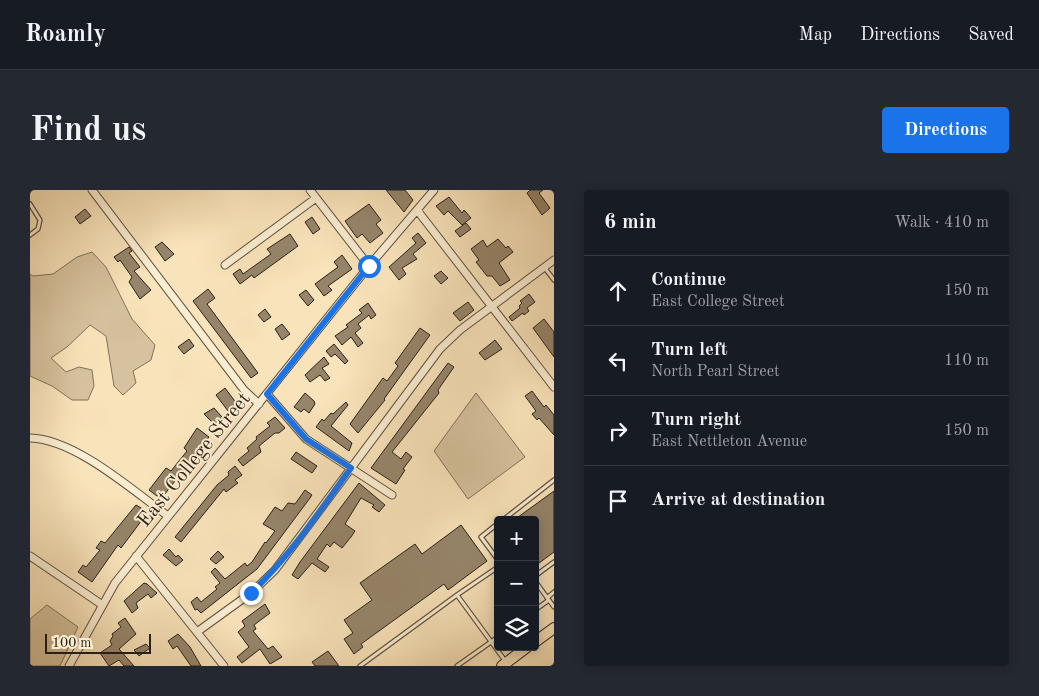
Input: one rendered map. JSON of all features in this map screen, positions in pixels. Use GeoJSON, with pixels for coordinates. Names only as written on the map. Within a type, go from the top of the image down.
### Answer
{"type":"FeatureCollection","features":[{"type":"Feature","properties":{"kind":"main road"},"geometry":{"type":"LineString","coordinates":[[539,639],[554,628]]}},
{"type":"Feature","properties":{"kind":"main road"},"geometry":{"type":"LineString","coordinates":[[504,664],[522,651]]}},
{"type":"Feature","properties":{"kind":"street"},"geometry":{"type":"LineString","coordinates":[[92,190],[244,390],[259,404]]}},
{"type":"Feature","properties":{"kind":"street"},"geometry":{"type":"LineString","coordinates":[[310,190],[369,266]]}},
{"type":"Feature","properties":{"kind":"street","name":"East College Street"},"geometry":{"type":"LineString","coordinates":[[68,666],[101,604],[136,556],[369,266],[434,190]]}},
{"type":"Feature","properties":{"kind":"street"},"geometry":{"type":"LineString","coordinates":[[225,265],[316,198]]}},
{"type":"Feature","properties":{"kind":"street"},"geometry":{"type":"LineString","coordinates":[[417,210],[554,387]]}},
{"type":"Feature","properties":{"kind":"street"},"geometry":{"type":"LineString","coordinates":[[196,632],[251,593],[275,570],[440,349],[460,330],[554,260]]}},
{"type":"Feature","properties":{"kind":"street"},"geometry":{"type":"LineString","coordinates":[[267,394],[306,439],[392,494]]}},
{"type":"Feature","properties":{"kind":"street"},"geometry":{"type":"LineString","coordinates":[[30,438],[40,438],[62,445],[82,455],[168,516]]}},
{"type":"Feature","properties":{"kind":"street"},"geometry":{"type":"LineString","coordinates":[[30,556],[101,604]]}},
{"type":"Feature","properties":{"kind":"street"},"geometry":{"type":"LineString","coordinates":[[136,556],[224,666]]}},
{"type":"Feature","properties":{"kind":"lane"},"geometry":{"type":"LineString","coordinates":[[30,204],[40,220],[38,229],[30,235]]}},
{"type":"Feature","properties":{"kind":"lane"},"geometry":{"type":"LineString","coordinates":[[544,267],[554,280]]}},
{"type":"Feature","properties":{"kind":"lane"},"geometry":{"type":"LineString","coordinates":[[508,516],[554,481]]}},
{"type":"Feature","properties":{"kind":"lane"},"geometry":{"type":"LineString","coordinates":[[494,527],[481,537],[494,555]]}},
{"type":"Feature","properties":{"kind":"lane"},"geometry":{"type":"LineString","coordinates":[[539,573],[554,562]]}},
{"type":"Feature","properties":{"kind":"lane"},"geometry":{"type":"LineString","coordinates":[[360,666],[494,570]]}},
{"type":"Feature","properties":{"kind":"lane"},"geometry":{"type":"LineString","coordinates":[[539,587],[554,607]]}},
{"type":"Feature","properties":{"kind":"lane"},"geometry":{"type":"LineString","coordinates":[[539,607],[554,592]]}},
{"type":"Feature","properties":{"kind":"lane"},"geometry":{"type":"LineString","coordinates":[[457,595],[491,642],[504,664]]}},
{"type":"Feature","properties":{"kind":"lane"},"geometry":{"type":"LineString","coordinates":[[457,666],[494,640]]}},
{"type":"Feature","properties":{"kind":"shaded area"},"geometry":{"type":"Polygon","coordinates":[[[92,252],[106,267],[132,319],[155,345],[151,360],[133,371],[136,383],[123,395],[114,386],[106,336],[90,325],[67,347],[51,358],[66,372],[79,367],[92,370],[94,386],[88,400],[72,400],[52,386],[30,376],[30,274],[33,276],[53,274],[77,257],[92,252]]]}},
{"type":"Feature","properties":{"kind":"shaded area"},"geometry":{"type":"Polygon","coordinates":[[[476,393],[525,457],[468,499],[434,451],[476,393]]]}},
{"type":"Feature","properties":{"kind":"shaded area"},"geometry":{"type":"Polygon","coordinates":[[[47,605],[78,627],[60,666],[30,666],[30,619],[47,605]]]}},
{"type":"Feature","properties":{"kind":"building"},"geometry":{"type":"Polygon","coordinates":[[[386,190],[405,190],[413,200],[404,212],[386,190]]]}},
{"type":"Feature","properties":{"kind":"building"},"geometry":{"type":"Polygon","coordinates":[[[530,190],[543,190],[539,193],[550,208],[542,215],[527,193],[530,190]]]}},
{"type":"Feature","properties":{"kind":"building"},"geometry":{"type":"Polygon","coordinates":[[[449,197],[462,213],[464,210],[471,218],[462,225],[448,211],[444,215],[436,206],[449,197]]]}},
{"type":"Feature","properties":{"kind":"building"},"geometry":{"type":"Polygon","coordinates":[[[369,204],[381,220],[376,224],[383,233],[370,243],[362,234],[357,238],[345,221],[369,204]]]}},
{"type":"Feature","properties":{"kind":"building"},"geometry":{"type":"Polygon","coordinates":[[[85,209],[91,216],[80,224],[75,217],[85,209]]]}},
{"type":"Feature","properties":{"kind":"building"},"geometry":{"type":"Polygon","coordinates":[[[312,217],[320,229],[313,234],[305,222],[312,217]]]}},
{"type":"Feature","properties":{"kind":"building"},"geometry":{"type":"Polygon","coordinates":[[[466,223],[471,229],[460,237],[455,231],[466,223]]]}},
{"type":"Feature","properties":{"kind":"building"},"geometry":{"type":"Polygon","coordinates":[[[418,233],[426,243],[413,254],[417,259],[402,268],[406,274],[399,280],[389,267],[416,243],[412,238],[418,233]]]}},
{"type":"Feature","properties":{"kind":"building"},"geometry":{"type":"Polygon","coordinates":[[[290,234],[298,246],[254,278],[252,275],[240,284],[233,274],[240,269],[243,274],[271,254],[267,249],[290,234]]]}},
{"type":"Feature","properties":{"kind":"building"},"geometry":{"type":"Polygon","coordinates":[[[498,239],[506,248],[508,246],[513,252],[499,263],[510,280],[500,286],[492,276],[487,276],[476,262],[479,260],[471,249],[483,240],[487,247],[498,239]]]}},
{"type":"Feature","properties":{"kind":"building"},"geometry":{"type":"Polygon","coordinates":[[[162,242],[174,254],[165,261],[155,247],[162,242]]]}},
{"type":"Feature","properties":{"kind":"building"},"geometry":{"type":"Polygon","coordinates":[[[129,247],[132,251],[129,253],[140,267],[134,271],[151,290],[140,299],[129,282],[132,277],[120,260],[118,262],[114,257],[129,247]]]}},
{"type":"Feature","properties":{"kind":"building"},"geometry":{"type":"Polygon","coordinates":[[[342,255],[352,269],[328,286],[332,290],[324,296],[315,284],[338,267],[334,262],[342,255]]]}},
{"type":"Feature","properties":{"kind":"building"},"geometry":{"type":"Polygon","coordinates":[[[441,271],[448,278],[441,284],[434,276],[441,271]]]}},
{"type":"Feature","properties":{"kind":"building"},"geometry":{"type":"Polygon","coordinates":[[[208,289],[215,298],[207,304],[258,373],[251,378],[193,301],[208,289]]]}},
{"type":"Feature","properties":{"kind":"building"},"geometry":{"type":"Polygon","coordinates":[[[306,290],[314,300],[308,306],[299,295],[306,290]]]}},
{"type":"Feature","properties":{"kind":"building"},"geometry":{"type":"Polygon","coordinates":[[[529,294],[535,302],[527,308],[529,311],[512,321],[509,317],[520,308],[519,306],[522,303],[520,301],[529,294]]]}},
{"type":"Feature","properties":{"kind":"building"},"geometry":{"type":"Polygon","coordinates":[[[468,302],[474,310],[460,321],[453,313],[468,302]]]}},
{"type":"Feature","properties":{"kind":"building"},"geometry":{"type":"Polygon","coordinates":[[[368,303],[376,315],[371,319],[369,315],[358,324],[361,328],[355,333],[363,343],[358,347],[351,337],[342,345],[335,336],[348,327],[346,325],[362,313],[359,310],[368,303]]]}},
{"type":"Feature","properties":{"kind":"building"},"geometry":{"type":"Polygon","coordinates":[[[265,309],[271,317],[264,322],[258,315],[265,309]]]}},
{"type":"Feature","properties":{"kind":"building"},"geometry":{"type":"Polygon","coordinates":[[[544,319],[554,332],[554,357],[533,328],[544,319]]]}},
{"type":"Feature","properties":{"kind":"building"},"geometry":{"type":"Polygon","coordinates":[[[282,324],[290,334],[282,340],[275,329],[282,324]]]}},
{"type":"Feature","properties":{"kind":"building"},"geometry":{"type":"Polygon","coordinates":[[[420,328],[430,335],[385,400],[358,433],[350,424],[383,378],[387,381],[398,366],[395,363],[420,328]]]}},
{"type":"Feature","properties":{"kind":"building"},"geometry":{"type":"Polygon","coordinates":[[[189,339],[194,346],[184,354],[178,347],[189,339]]]}},
{"type":"Feature","properties":{"kind":"building"},"geometry":{"type":"Polygon","coordinates":[[[495,340],[502,349],[485,360],[479,353],[495,340]]]}},
{"type":"Feature","properties":{"kind":"building"},"geometry":{"type":"Polygon","coordinates":[[[334,344],[348,361],[345,364],[335,354],[331,357],[326,351],[334,344]]]}},
{"type":"Feature","properties":{"kind":"building"},"geometry":{"type":"Polygon","coordinates":[[[324,357],[329,364],[322,368],[330,378],[325,381],[320,375],[310,382],[305,375],[324,357]]]}},
{"type":"Feature","properties":{"kind":"building"},"geometry":{"type":"Polygon","coordinates":[[[448,363],[454,367],[438,390],[439,393],[392,452],[401,459],[406,452],[412,457],[403,469],[405,470],[396,484],[371,468],[448,363]]]}},
{"type":"Feature","properties":{"kind":"building"},"geometry":{"type":"Polygon","coordinates":[[[225,388],[237,404],[228,411],[216,395],[225,388]]]}},
{"type":"Feature","properties":{"kind":"building"},"geometry":{"type":"Polygon","coordinates":[[[532,391],[544,407],[546,405],[554,415],[554,435],[539,418],[537,420],[532,414],[536,411],[525,396],[532,391]]]}},
{"type":"Feature","properties":{"kind":"building"},"geometry":{"type":"Polygon","coordinates":[[[305,393],[315,404],[309,413],[304,409],[301,412],[294,407],[305,393]]]}},
{"type":"Feature","properties":{"kind":"building"},"geometry":{"type":"Polygon","coordinates":[[[346,402],[348,405],[331,426],[352,443],[349,451],[316,427],[322,419],[324,421],[346,402]]]}},
{"type":"Feature","properties":{"kind":"building"},"geometry":{"type":"Polygon","coordinates":[[[214,408],[222,417],[214,424],[204,414],[214,408]]]}},
{"type":"Feature","properties":{"kind":"building"},"geometry":{"type":"Polygon","coordinates":[[[275,417],[285,428],[279,433],[275,433],[259,446],[261,452],[243,466],[238,460],[249,451],[247,448],[257,439],[256,437],[270,426],[267,423],[275,417]]]}},
{"type":"Feature","properties":{"kind":"building"},"geometry":{"type":"Polygon","coordinates":[[[197,428],[209,437],[161,499],[149,490],[166,468],[171,471],[187,451],[184,448],[197,428]]]}},
{"type":"Feature","properties":{"kind":"building"},"geometry":{"type":"Polygon","coordinates":[[[296,452],[317,466],[312,473],[291,459],[296,452]]]}},
{"type":"Feature","properties":{"kind":"building"},"geometry":{"type":"Polygon","coordinates":[[[235,466],[242,475],[235,480],[238,483],[226,492],[224,489],[181,542],[175,537],[235,466]]]}},
{"type":"Feature","properties":{"kind":"building"},"geometry":{"type":"Polygon","coordinates":[[[359,483],[385,505],[379,512],[372,507],[374,505],[361,498],[345,524],[355,531],[351,537],[342,548],[334,542],[330,547],[327,544],[317,559],[329,567],[325,572],[312,563],[298,579],[292,575],[300,562],[359,483]]]}},
{"type":"Feature","properties":{"kind":"building"},"geometry":{"type":"Polygon","coordinates":[[[305,490],[312,495],[257,569],[201,613],[197,609],[195,610],[191,602],[197,597],[201,602],[217,589],[215,587],[220,583],[211,572],[215,568],[225,579],[245,563],[247,566],[252,562],[275,531],[263,524],[275,507],[282,511],[288,503],[295,504],[305,490]]]}},
{"type":"Feature","properties":{"kind":"building"},"geometry":{"type":"Polygon","coordinates":[[[554,491],[554,552],[539,563],[539,516],[520,516],[554,491]]]}},
{"type":"Feature","properties":{"kind":"building"},"geometry":{"type":"Polygon","coordinates":[[[136,505],[148,512],[121,548],[118,545],[92,582],[78,572],[83,565],[86,567],[100,550],[96,548],[101,541],[105,543],[136,505]]]}},
{"type":"Feature","properties":{"kind":"building"},"geometry":{"type":"Polygon","coordinates":[[[461,525],[487,561],[448,590],[444,584],[361,644],[363,647],[354,654],[344,639],[353,633],[344,620],[372,600],[360,583],[415,544],[422,554],[461,525]]]}},
{"type":"Feature","properties":{"kind":"building"},"geometry":{"type":"Polygon","coordinates":[[[169,549],[176,557],[178,555],[183,560],[176,566],[163,555],[169,549]]]}},
{"type":"Feature","properties":{"kind":"building"},"geometry":{"type":"Polygon","coordinates":[[[218,551],[224,557],[216,564],[210,559],[218,551]]]}},
{"type":"Feature","properties":{"kind":"building"},"geometry":{"type":"Polygon","coordinates":[[[144,583],[157,593],[151,598],[148,594],[136,603],[138,608],[132,613],[124,601],[144,583]]]}},
{"type":"Feature","properties":{"kind":"building"},"geometry":{"type":"Polygon","coordinates":[[[265,604],[270,613],[254,625],[256,629],[253,631],[268,649],[273,646],[282,657],[270,664],[260,649],[242,663],[237,657],[249,647],[238,632],[245,626],[242,621],[265,604]]]}},
{"type":"Feature","properties":{"kind":"building"},"geometry":{"type":"Polygon","coordinates":[[[125,618],[136,634],[119,649],[134,666],[124,666],[119,660],[109,666],[100,653],[112,645],[110,641],[113,636],[112,634],[121,627],[118,623],[125,618]]]}},
{"type":"Feature","properties":{"kind":"building"},"geometry":{"type":"Polygon","coordinates":[[[178,634],[190,647],[201,666],[191,666],[177,646],[173,649],[168,641],[178,634]]]}},
{"type":"Feature","properties":{"kind":"building"},"geometry":{"type":"Polygon","coordinates":[[[146,644],[150,648],[139,656],[134,650],[146,644]]]}},
{"type":"Feature","properties":{"kind":"building"},"geometry":{"type":"Polygon","coordinates":[[[328,651],[339,666],[315,666],[312,662],[328,651]]]}},
{"type":"Feature","properties":{"kind":"route"},"geometry":{"type":"LineString","coordinates":[[251,593],[290,553],[351,468],[306,439],[267,394],[369,266]]}}]}
